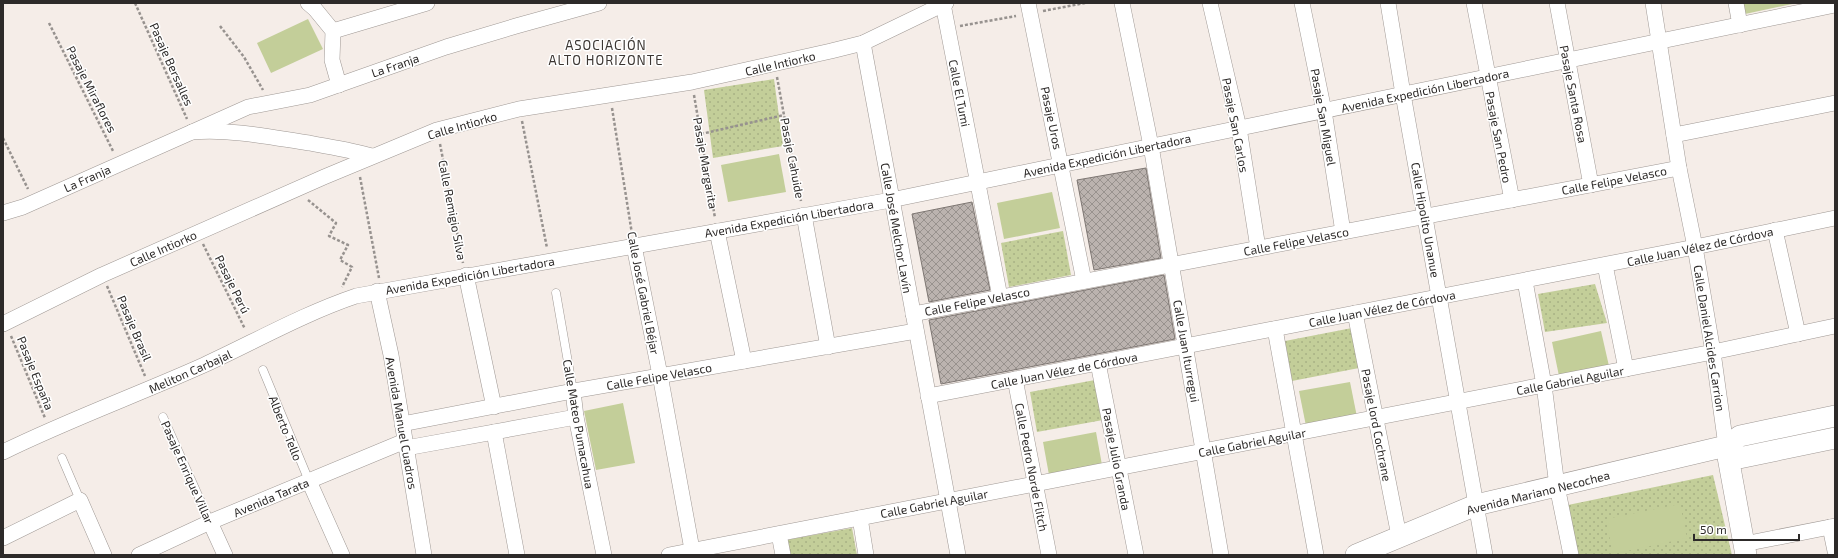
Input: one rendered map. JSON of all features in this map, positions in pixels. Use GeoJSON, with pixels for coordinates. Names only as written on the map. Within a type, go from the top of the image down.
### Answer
{"type":"FeatureCollection","features":[{"type":"Feature","properties":{"kind":"street"},"geometry":{"type":"LineString","coordinates":[[308,3],[315,9],[333,31],[332,60],[339,85]]}},
{"type":"Feature","properties":{"kind":"street"},"geometry":{"type":"LineString","coordinates":[[333,31],[427,3]]}},
{"type":"Feature","properties":{"kind":"street","name":"La Franja"},"geometry":{"type":"LineString","coordinates":[[3,213],[34,202],[248,107],[310,95],[453,45],[599,3]]}},
{"type":"Feature","properties":{"kind":"street","name":"Pasaje Uros"},"geometry":{"type":"LineString","coordinates":[[1028,3],[1084,281]]}},
{"type":"Feature","properties":{"kind":"street","name":"Calle Juan Iturregui"},"geometry":{"type":"LineString","coordinates":[[1122,3],[1151,146],[1221,555]]}},
{"type":"Feature","properties":{"kind":"street","name":"Pasaje San Carlos"},"geometry":{"type":"LineString","coordinates":[[1210,3],[1239,128],[1258,248]]}},
{"type":"Feature","properties":{"kind":"street","name":"Pasaje San Miguel"},"geometry":{"type":"LineString","coordinates":[[1302,3],[1324,111],[1343,232]]}},
{"type":"Feature","properties":{"kind":"street","name":"Calle Hipolito Unanue"},"geometry":{"type":"LineString","coordinates":[[1388,3],[1485,555]]}},
{"type":"Feature","properties":{"kind":"street","name":"Pasaje San Pedro"},"geometry":{"type":"LineString","coordinates":[[1474,3],[1512,200]]}},
{"type":"Feature","properties":{"kind":"street","name":"Pasaje Santa Rosa"},"geometry":{"type":"LineString","coordinates":[[1558,3],[1592,185]]}},
{"type":"Feature","properties":{"kind":"street","name":"Calle Daniel Alcides Carrion"},"geometry":{"type":"LineString","coordinates":[[1653,3],[1679,168],[1695,247],[1713,352],[1726,446]]}},
{"type":"Feature","properties":{"kind":"street"},"geometry":{"type":"LineString","coordinates":[[1736,3],[1740,25]]}},
{"type":"Feature","properties":{"kind":"street","name":"Calle Intiorko"},"geometry":{"type":"LineString","coordinates":[[4,323],[102,275],[295,189],[437,130],[519,109],[692,82],[863,43],[945,4]]}},
{"type":"Feature","properties":{"kind":"street","name":"Calle El Tumi"},"geometry":{"type":"LineString","coordinates":[[945,4],[977,182],[1000,297]]}},
{"type":"Feature","properties":{"kind":"street","name":"Avenida Expedición Libertadora"},"geometry":{"type":"LineString","coordinates":[[379,291],[892,200],[1659,42],[1826,5]]}},
{"type":"Feature","properties":{"kind":"street","name":"Calle José Melchor Lavín"},"geometry":{"type":"LineString","coordinates":[[863,43],[958,555]]}},
{"type":"Feature","properties":{"kind":"street"},"geometry":{"type":"LineString","coordinates":[[1674,135],[1835,103]]}},
{"type":"Feature","properties":{"kind":"street","name":"La Franja"},"geometry":{"type":"LineString","coordinates":[[192,132],[212,130],[252,133],[349,150],[372,156]]}},
{"type":"Feature","properties":{"kind":"street","name":"Calle Felipe Velasco"},"geometry":{"type":"LineString","coordinates":[[913,314],[1679,168]]}},
{"type":"Feature","properties":{"kind":"street","name":"Pasaje Cahuide"},"geometry":{"type":"LineString","coordinates":[[804,215],[828,347]]}},
{"type":"Feature","properties":{"kind":"street","name":"Calle Juan Vélez de Córdova"},"geometry":{"type":"LineString","coordinates":[[928,396],[1605,265],[1835,218]]}},
{"type":"Feature","properties":{"kind":"street"},"geometry":{"type":"LineString","coordinates":[[1775,230],[1798,334]]}},
{"type":"Feature","properties":{"kind":"street"},"geometry":{"type":"LineString","coordinates":[[717,231],[744,361]]}},
{"type":"Feature","properties":{"kind":"street","name":"Calle José Gabriel Béjar"},"geometry":{"type":"LineString","coordinates":[[634,246],[693,553]]}},
{"type":"Feature","properties":{"kind":"street"},"geometry":{"type":"LineString","coordinates":[[1605,265],[1626,369]]}},
{"type":"Feature","properties":{"kind":"street","name":"Calle Remigio Silva"},"geometry":{"type":"LineString","coordinates":[[466,275],[494,407]]}},
{"type":"Feature","properties":{"kind":"street"},"geometry":{"type":"LineString","coordinates":[[1525,280],[1544,385],[1557,486],[1571,555]]}},
{"type":"Feature","properties":{"kind":"street","name":"Meliton Carbajal"},"geometry":{"type":"LineString","coordinates":[[3,452],[50,429],[151,389],[341,301],[379,291]]}},
{"type":"Feature","properties":{"kind":"street","name":"Avenida Manuel Cuadros"},"geometry":{"type":"LineString","coordinates":[[379,291],[405,445],[421,527],[424,555]]}},
{"type":"Feature","properties":{"kind":"street","name":"Pasaje lord Cochrane"},"geometry":{"type":"LineString","coordinates":[[1355,313],[1399,536]]}},
{"type":"Feature","properties":{"kind":"street","name":"Calle Gabriel Aguilar"},"geometry":{"type":"LineString","coordinates":[[669,555],[693,553],[779,534],[1713,352],[1835,326]]}},
{"type":"Feature","properties":{"kind":"street"},"geometry":{"type":"LineString","coordinates":[[1275,329],[1316,555]]}},
{"type":"Feature","properties":{"kind":"street","name":"Calle Felipe Velasco"},"geometry":{"type":"LineString","coordinates":[[402,424],[660,375],[916,331]]}},
{"type":"Feature","properties":{"kind":"street","name":"Pasaje Julio Granda"},"geometry":{"type":"LineString","coordinates":[[1098,363],[1136,555]]}},
{"type":"Feature","properties":{"kind":"street","name":"Calle Pedro Norde Flitch"},"geometry":{"type":"LineString","coordinates":[[1015,379],[1049,555]]}},
{"type":"Feature","properties":{"kind":"street","name":"Calle Mateo Pumacahua"},"geometry":{"type":"LineString","coordinates":[[573,391],[576,417],[604,555]]}},
{"type":"Feature","properties":{"kind":"street","name":"Avenida Mariano Necochea"},"geometry":{"type":"LineString","coordinates":[[1356,555],[1476,505],[1726,446],[1740,436],[1835,416]]}},
{"type":"Feature","properties":{"kind":"street"},"geometry":{"type":"LineString","coordinates":[[405,445],[494,432],[576,417]]}},
{"type":"Feature","properties":{"kind":"street"},"geometry":{"type":"LineString","coordinates":[[494,432],[517,555]]}},
{"type":"Feature","properties":{"kind":"street"},"geometry":{"type":"LineString","coordinates":[[1726,446],[1739,458],[1835,438]]}},
{"type":"Feature","properties":{"kind":"street","name":"Avenida Tarata"},"geometry":{"type":"LineString","coordinates":[[139,555],[210,522],[309,481],[405,445]]}},
{"type":"Feature","properties":{"kind":"street"},"geometry":{"type":"LineString","coordinates":[[1726,446],[1745,550],[1832,527],[1835,551]]}},
{"type":"Feature","properties":{"kind":"street","name":"Alberto Tello"},"geometry":{"type":"LineString","coordinates":[[309,481],[342,555]]}},
{"type":"Feature","properties":{"kind":"street"},"geometry":{"type":"LineString","coordinates":[[3,538],[80,500],[104,555]]}},
{"type":"Feature","properties":{"kind":"street"},"geometry":{"type":"LineString","coordinates":[[860,518],[866,555]]}},
{"type":"Feature","properties":{"kind":"street","name":"Pasaje Enrique Villar"},"geometry":{"type":"LineString","coordinates":[[210,522],[225,555]]}},
{"type":"Feature","properties":{"kind":"street"},"geometry":{"type":"LineString","coordinates":[[779,534],[783,555]]}},
{"type":"Feature","properties":{"kind":"lane","name":"Calle Mateo Pumacahua"},"geometry":{"type":"LineString","coordinates":[[556,293],[573,391]]}},
{"type":"Feature","properties":{"kind":"lane","name":"Alberto Tello"},"geometry":{"type":"LineString","coordinates":[[263,370],[309,481]]}},
{"type":"Feature","properties":{"kind":"lane","name":"Pasaje Enrique Villar"},"geometry":{"type":"LineString","coordinates":[[163,417],[210,522]]}},
{"type":"Feature","properties":{"kind":"lane"},"geometry":{"type":"LineString","coordinates":[[62,458],[80,500]]}},
{"type":"Feature","properties":{"kind":"path","name":"Pasaje Bersalles"},"geometry":{"type":"LineString","coordinates":[[134,3],[192,132]]}},
{"type":"Feature","properties":{"kind":"path","name":"Pasaje Miraflores"},"geometry":{"type":"LineString","coordinates":[[49,23],[119,164]]}},
{"type":"Feature","properties":{"kind":"path"},"geometry":{"type":"LineString","coordinates":[[220,26],[244,58],[270,103]]}},
{"type":"Feature","properties":{"kind":"path","name":"Pasaje Cahuide"},"geometry":{"type":"LineString","coordinates":[[775,64],[804,215]]}},
{"type":"Feature","properties":{"kind":"path","name":"Pasaje Margarita"},"geometry":{"type":"LineString","coordinates":[[692,82],[717,231]]}},
{"type":"Feature","properties":{"kind":"path"},"geometry":{"type":"LineString","coordinates":[[519,109],[550,260]]}},
{"type":"Feature","properties":{"kind":"path"},"geometry":{"type":"LineString","coordinates":[[701,134],[784,115]]}},
{"type":"Feature","properties":{"kind":"path","name":"Calle José Gabriel Béjar"},"geometry":{"type":"LineString","coordinates":[[615,124],[634,246]]}},
{"type":"Feature","properties":{"kind":"path","name":"Calle Remigio Silva"},"geometry":{"type":"LineString","coordinates":[[437,130],[466,275]]}},
{"type":"Feature","properties":{"kind":"path"},"geometry":{"type":"LineString","coordinates":[[3,138],[34,202]]}},
{"type":"Feature","properties":{"kind":"path"},"geometry":{"type":"LineString","coordinates":[[358,163],[379,291]]}},
{"type":"Feature","properties":{"kind":"path"},"geometry":{"type":"LineString","coordinates":[[295,189],[336,223],[329,236],[348,245],[340,260],[352,267],[341,288],[341,301]]}},
{"type":"Feature","properties":{"kind":"path","name":"Pasaje Perú"},"geometry":{"type":"LineString","coordinates":[[198,233],[252,343]]}},
{"type":"Feature","properties":{"kind":"path","name":"Pasaje Brasil"},"geometry":{"type":"LineString","coordinates":[[102,275],[151,389]]}},
{"type":"Feature","properties":{"kind":"path","name":"Pasaje España"},"geometry":{"type":"LineString","coordinates":[[4,323],[50,429]]}},
{"type":"Feature","properties":{"kind":"green space"},"geometry":{"type":"Polygon","coordinates":[[[1742,3],[1797,3],[1745,14],[1742,3]]]}},
{"type":"Feature","properties":{"kind":"green space"},"geometry":{"type":"Polygon","coordinates":[[[308,19],[323,49],[271,73],[257,43],[308,19]]]}},
{"type":"Feature","properties":{"kind":"green space"},"geometry":{"type":"Polygon","coordinates":[[[774,79],[783,146],[713,158],[704,90],[774,79]]]}},
{"type":"Feature","properties":{"kind":"green space"},"geometry":{"type":"Polygon","coordinates":[[[779,154],[786,192],[728,202],[721,165],[779,154]]]}},
{"type":"Feature","properties":{"kind":"green space"},"geometry":{"type":"Polygon","coordinates":[[[1052,192],[1060,228],[1004,239],[997,203],[1052,192]]]}},
{"type":"Feature","properties":{"kind":"green space"},"geometry":{"type":"Polygon","coordinates":[[[1063,231],[1071,275],[1009,287],[1001,243],[1063,231]]]}},
{"type":"Feature","properties":{"kind":"green space"},"geometry":{"type":"Polygon","coordinates":[[[1595,284],[1607,323],[1545,332],[1538,294],[1595,284]]]}},
{"type":"Feature","properties":{"kind":"green space"},"geometry":{"type":"Polygon","coordinates":[[[1352,328],[1359,368],[1292,381],[1285,341],[1352,328]]]}},
{"type":"Feature","properties":{"kind":"green space"},"geometry":{"type":"Polygon","coordinates":[[[1601,331],[1609,366],[1559,376],[1552,342],[1601,331]]]}},
{"type":"Feature","properties":{"kind":"green space"},"geometry":{"type":"Polygon","coordinates":[[[1095,380],[1103,420],[1037,432],[1030,392],[1095,380]]]}},
{"type":"Feature","properties":{"kind":"green space"},"geometry":{"type":"Polygon","coordinates":[[[1350,382],[1357,417],[1306,426],[1299,391],[1350,382]]]}},
{"type":"Feature","properties":{"kind":"green space"},"geometry":{"type":"Polygon","coordinates":[[[623,403],[635,463],[596,470],[584,411],[623,403]]]}},
{"type":"Feature","properties":{"kind":"green space"},"geometry":{"type":"Polygon","coordinates":[[[1096,432],[1102,465],[1049,475],[1043,442],[1096,432]]]}},
{"type":"Feature","properties":{"kind":"green space"},"geometry":{"type":"Polygon","coordinates":[[[1713,475],[1732,555],[1578,555],[1568,505],[1713,475]]]}},
{"type":"Feature","properties":{"kind":"green space"},"geometry":{"type":"Polygon","coordinates":[[[1680,504],[1687,538],[1613,554],[1606,519],[1680,504]]]}},
{"type":"Feature","properties":{"kind":"green space"},"geometry":{"type":"Polygon","coordinates":[[[852,528],[857,555],[789,555],[786,540],[852,528]]]}},
{"type":"Feature","properties":{"kind":"building"},"geometry":{"type":"Polygon","coordinates":[[[1146,168],[1161,258],[1094,270],[1077,180],[1146,168]]]}},
{"type":"Feature","properties":{"kind":"building"},"geometry":{"type":"Polygon","coordinates":[[[972,202],[990,290],[929,302],[912,214],[972,202]]]}},
{"type":"Feature","properties":{"kind":"building"},"geometry":{"type":"Polygon","coordinates":[[[1164,275],[1175,339],[941,384],[929,320],[1164,275]]]}},
{"type":"Feature","properties":{"kind":"district","name":"ASOCIACIÓN ALTO HORIZONTE"},"geometry":{"type":"Point","coordinates":[606,52]}}]}
